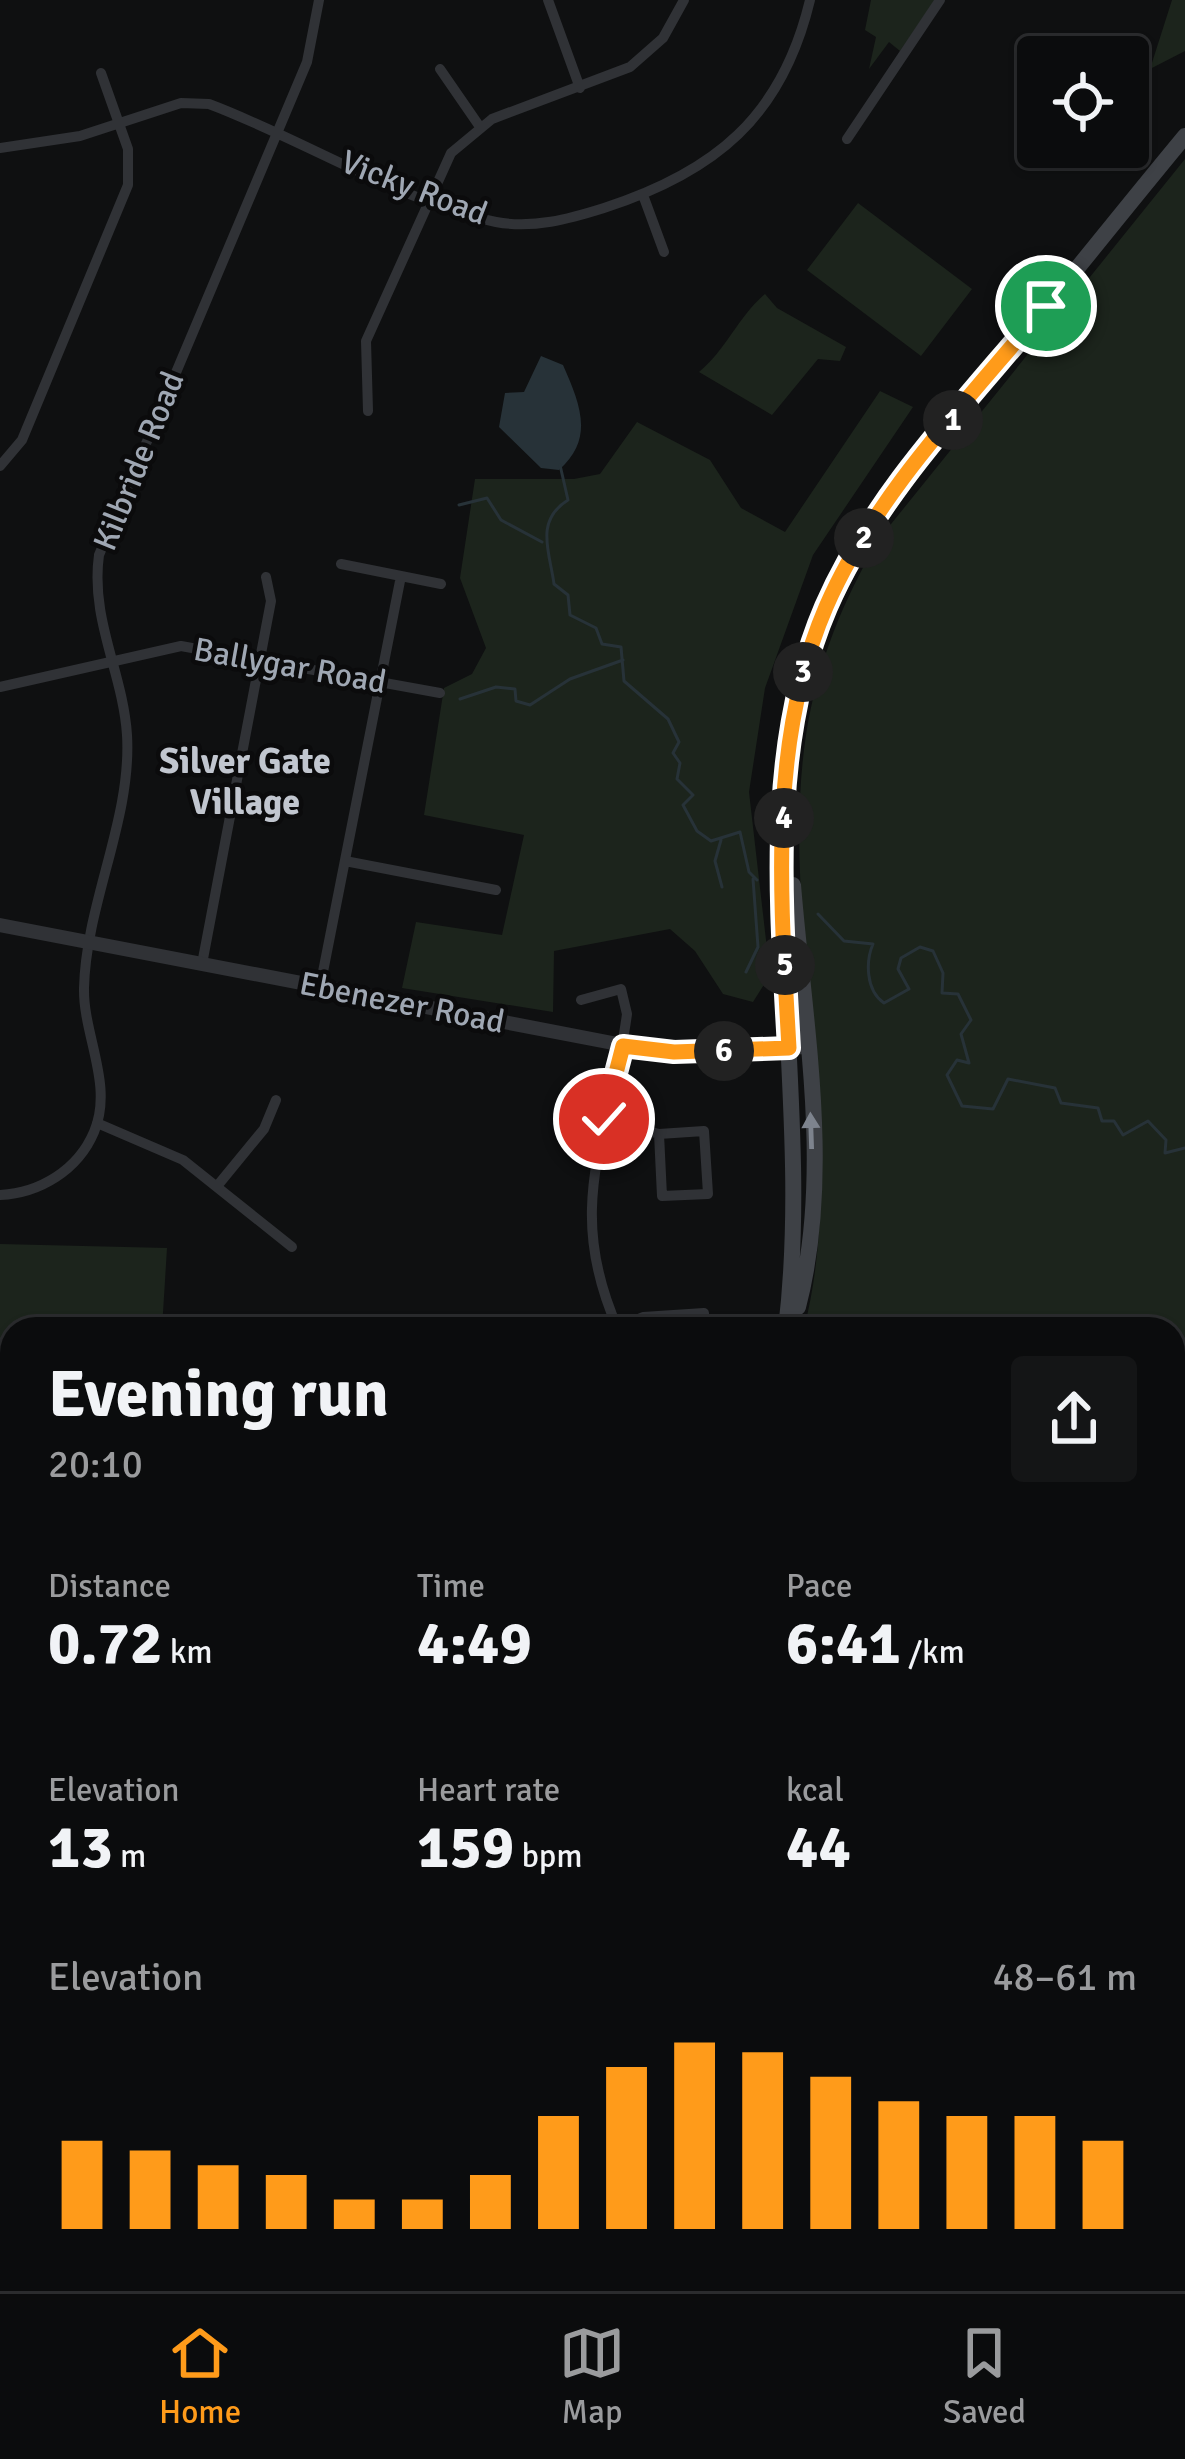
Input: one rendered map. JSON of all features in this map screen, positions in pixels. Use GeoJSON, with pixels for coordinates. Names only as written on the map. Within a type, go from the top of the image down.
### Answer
{"type":"FeatureCollection","features":[{"type":"Feature","properties":{"kind":"main road"},"geometry":{"type":"LineString","coordinates":[[789,1317],[796,1212],[798,1047],[784,785],[799,685],[840,579],[905,479],[1185,136]]}},
{"type":"Feature","properties":{"kind":"street","name":"Kilbride Road"},"geometry":{"type":"LineString","coordinates":[[97,1123],[100,1083],[85,998],[127,744],[98,610],[99,555],[307,62],[319,0]]}},
{"type":"Feature","properties":{"kind":"street"},"geometry":{"type":"LineString","coordinates":[[548,0],[580,88]]}},
{"type":"Feature","properties":{"kind":"street"},"geometry":{"type":"LineString","coordinates":[[368,411],[366,341],[451,153],[480,127],[642,59],[674,23],[684,0]]}},
{"type":"Feature","properties":{"kind":"street","name":"Vicky Road"},"geometry":{"type":"LineString","coordinates":[[0,148],[121,124],[164,106],[209,104],[492,221],[524,224],[574,217],[643,195],[695,171],[750,123],[794,55],[810,0]]}},
{"type":"Feature","properties":{"kind":"street"},"geometry":{"type":"LineString","coordinates":[[847,139],[940,0]]}},
{"type":"Feature","properties":{"kind":"street"},"geometry":{"type":"LineString","coordinates":[[440,69],[480,127]]}},
{"type":"Feature","properties":{"kind":"street"},"geometry":{"type":"LineString","coordinates":[[0,466],[22,440],[126,194],[130,167],[121,124],[100,73]]}},
{"type":"Feature","properties":{"kind":"street"},"geometry":{"type":"LineString","coordinates":[[643,195],[664,252]]}},
{"type":"Feature","properties":{"kind":"street"},"geometry":{"type":"LineString","coordinates":[[341,565],[441,584]]}},
{"type":"Feature","properties":{"kind":"street"},"geometry":{"type":"LineString","coordinates":[[320,987],[401,576]]}},
{"type":"Feature","properties":{"kind":"street"},"geometry":{"type":"LineString","coordinates":[[202,964],[271,601],[266,577]]}},
{"type":"Feature","properties":{"kind":"street","name":"Ballygar Road"},"geometry":{"type":"LineString","coordinates":[[0,687],[181,646],[440,694]]}},
{"type":"Feature","properties":{"kind":"street"},"geometry":{"type":"LineString","coordinates":[[345,861],[496,890]]}},
{"type":"Feature","properties":{"kind":"street","name":"Ebenezer Road"},"geometry":{"type":"LineString","coordinates":[[0,925],[623,1046],[687,1052],[798,1047]]}},
{"type":"Feature","properties":{"kind":"street"},"geometry":{"type":"LineString","coordinates":[[581,1000],[621,989],[627,1014],[593,1167],[593,1232],[601,1287],[613,1317]]}},
{"type":"Feature","properties":{"kind":"street"},"geometry":{"type":"LineString","coordinates":[[218,1186],[264,1129],[276,1100]]}},
{"type":"Feature","properties":{"kind":"street"},"geometry":{"type":"LineString","coordinates":[[604,1119],[658,1134],[704,1131],[708,1194],[662,1196],[658,1134]]}},
{"type":"Feature","properties":{"kind":"street"},"geometry":{"type":"LineString","coordinates":[[0,1195],[32,1190],[64,1171],[97,1123],[156,1145],[218,1186],[292,1247]]}},
{"type":"Feature","properties":{"kind":"street"},"geometry":{"type":"LineString","coordinates":[[643,1317],[704,1313],[704,1317]]}},
{"type":"Feature","properties":{"kind":"shaded area"},"geometry":{"type":"Polygon","coordinates":[[[871,0],[935,0],[900,51],[889,42],[869,69],[876,37],[865,30],[871,0]]]}},
{"type":"Feature","properties":{"kind":"shaded area"},"geometry":{"type":"Polygon","coordinates":[[[1172,0],[1185,0],[1185,51],[1150,69],[1172,0]]]}},
{"type":"Feature","properties":{"kind":"shaded area"},"geometry":{"type":"Polygon","coordinates":[[[1185,159],[1185,1317],[806,1317],[817,1255],[821,1181],[800,882],[806,735],[824,658],[879,539],[1185,159]]]}},
{"type":"Feature","properties":{"kind":"shaded area"},"geometry":{"type":"Polygon","coordinates":[[[858,203],[972,289],[921,356],[807,270],[858,203]]]}},
{"type":"Feature","properties":{"kind":"shaded area"},"geometry":{"type":"Polygon","coordinates":[[[765,294],[777,308],[846,347],[840,361],[818,359],[772,415],[699,372],[765,294]]]}},
{"type":"Feature","properties":{"kind":"shaded area"},"geometry":{"type":"Polygon","coordinates":[[[541,356],[563,365],[581,420],[577,446],[559,470],[541,468],[499,427],[505,393],[524,392],[541,356]]]}},
{"type":"Feature","properties":{"kind":"shaded area"},"geometry":{"type":"Polygon","coordinates":[[[880,391],[913,407],[813,555],[765,688],[749,792],[770,975],[753,1002],[723,994],[695,951],[670,929],[554,951],[553,1012],[402,988],[416,922],[502,935],[524,835],[424,815],[444,688],[472,674],[486,648],[460,578],[475,479],[574,479],[600,474],[637,422],[710,460],[741,508],[785,532],[880,391]]]}},
{"type":"Feature","properties":{"kind":"shaded area"},"geometry":{"type":"Polygon","coordinates":[[[0,1244],[167,1248],[163,1317],[0,1317],[0,1244]]]}},
{"type":"Feature","properties":{"kind":"waterway"},"geometry":{"type":"LineString","coordinates":[[560,465],[568,500],[557,508],[548,528],[554,584],[568,595],[570,615],[596,628],[602,644],[621,647],[624,681],[668,719],[679,742],[673,753],[680,763],[677,779],[693,795],[683,805],[697,831],[711,841],[740,832],[749,872],[757,880]]}},
{"type":"Feature","properties":{"kind":"waterway"},"geometry":{"type":"LineString","coordinates":[[459,505],[487,498],[501,520],[542,542]]}},
{"type":"Feature","properties":{"kind":"waterway"},"geometry":{"type":"LineString","coordinates":[[460,699],[496,687],[515,689],[516,701],[530,705],[570,679],[623,660]]}},
{"type":"Feature","properties":{"kind":"waterway"},"geometry":{"type":"LineString","coordinates":[[721,840],[715,861],[722,887]]}},
{"type":"Feature","properties":{"kind":"waterway"},"geometry":{"type":"LineString","coordinates":[[746,972],[758,947],[753,879]]}},
{"type":"Feature","properties":{"kind":"waterway"},"geometry":{"type":"LineString","coordinates":[[818,914],[844,941],[873,944],[869,975],[873,991],[884,1003],[909,989],[898,969],[901,958],[920,947],[933,951],[943,973],[942,993],[958,994],[971,1020],[961,1034],[969,1063],[957,1060],[947,1075],[962,1106],[993,1109],[1008,1079],[1055,1088],[1061,1103],[1098,1108],[1102,1121],[1114,1121],[1123,1135],[1148,1121],[1166,1140],[1165,1153],[1185,1148]]}},
{"type":"Feature","properties":{"kind":"district","name":"Silver Gate Village"},"geometry":{"type":"Point","coordinates":[245,782]}},
{"type":"Feature","properties":{"kind":"route"},"geometry":{"type":"LineString","coordinates":[[604,1119],[623,1046],[674,1052],[789,1048],[784,785],[799,685],[811,647],[825,608],[861,541],[905,479],[1046,306]]}}]}
